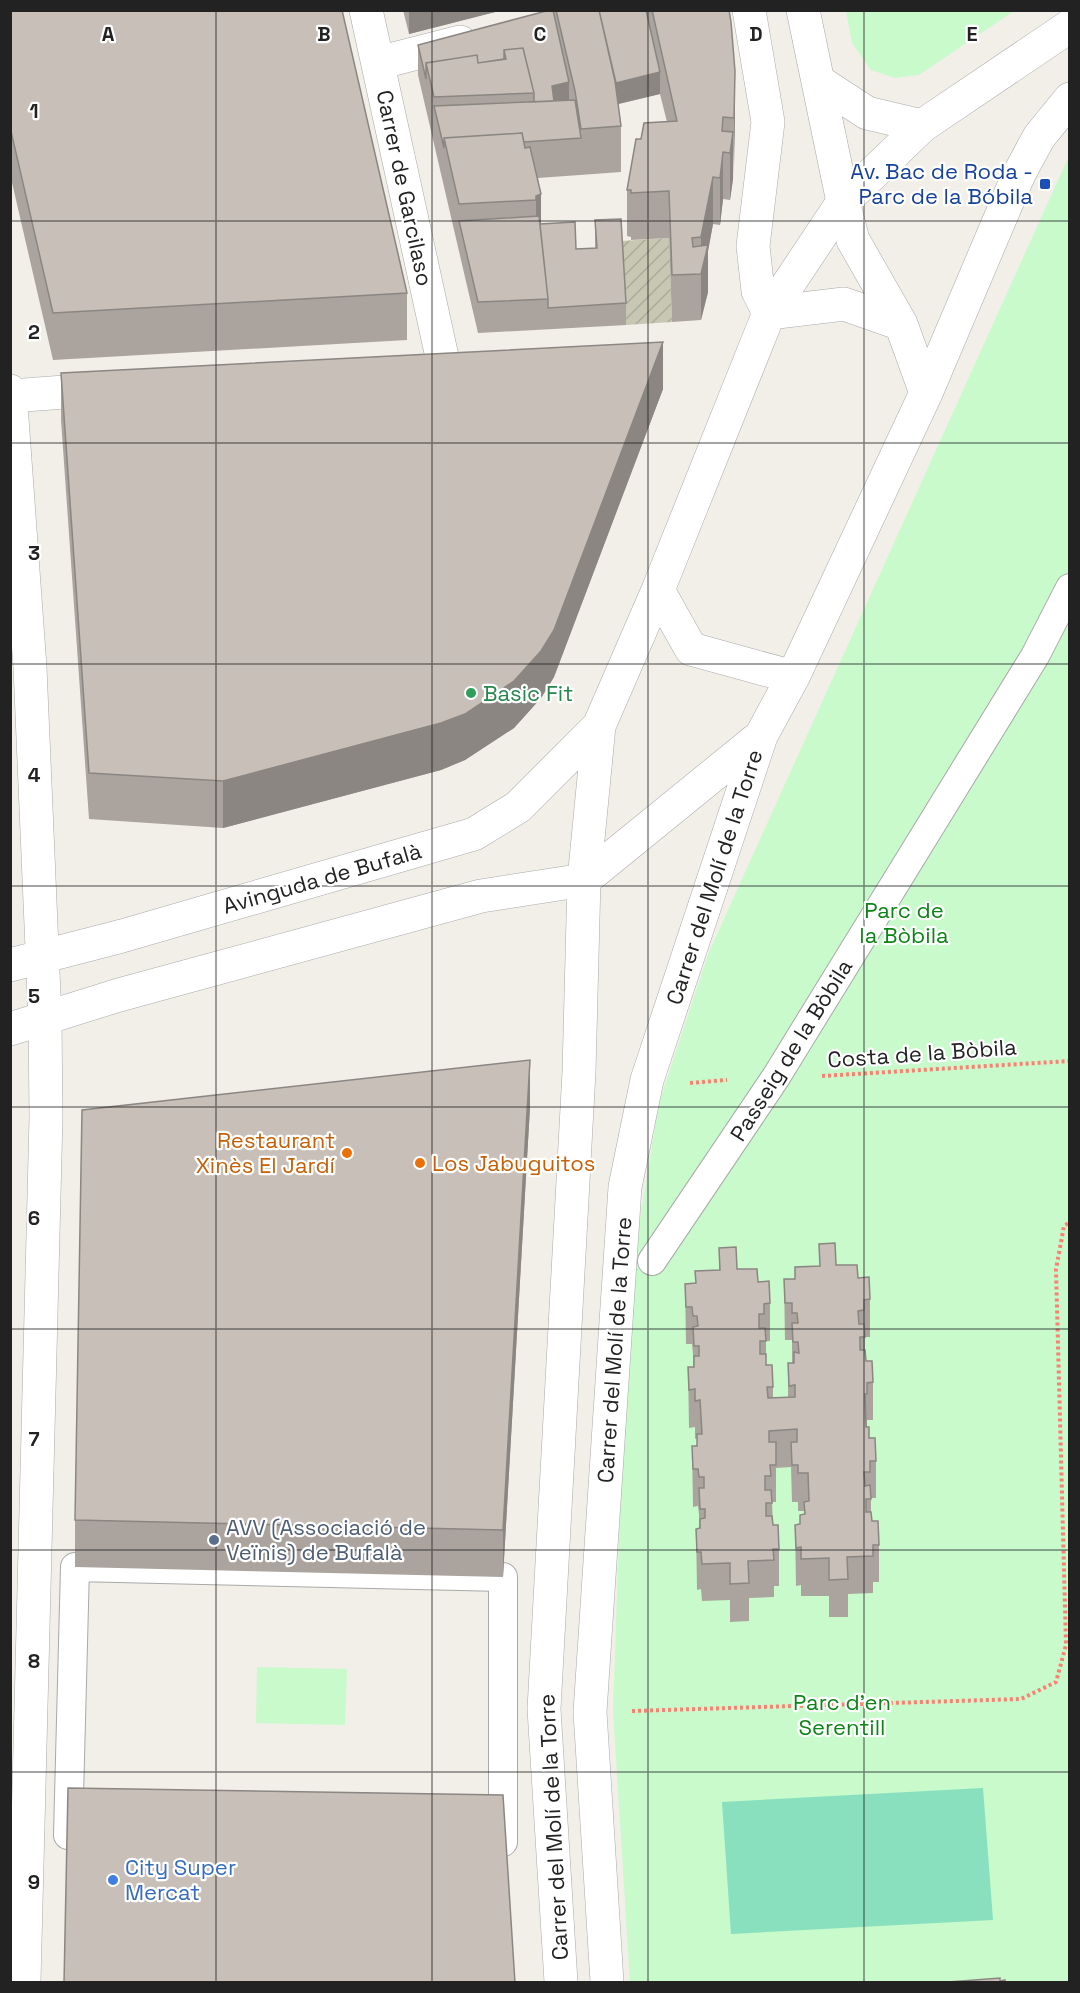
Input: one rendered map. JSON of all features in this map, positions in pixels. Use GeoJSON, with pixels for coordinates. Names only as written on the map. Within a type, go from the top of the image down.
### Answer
{"type":"FeatureCollection","features":[{"type":"Feature","properties":{"kind":"street","name":"Carrer de Garcilaso"},"geometry":{"type":"LineString","coordinates":[[366,10],[444,366]]}},
{"type":"Feature","properties":{"kind":"street"},"geometry":{"type":"LineString","coordinates":[[748,10],[768,122],[753,246],[758,291],[769,313],[844,304],[902,324]]}},
{"type":"Feature","properties":{"kind":"street"},"geometry":{"type":"LineString","coordinates":[[803,10],[853,240],[902,324],[926,393]]}},
{"type":"Feature","properties":{"kind":"street","name":"Carrer del Molí de la Torre"},"geometry":{"type":"LineString","coordinates":[[561,1983],[544,1709],[579,1072],[584,879],[599,726],[658,590],[769,313],[843,202],[922,126],[1029,56],[1070,26]]}},
{"type":"Feature","properties":{"kind":"street"},"geometry":{"type":"LineString","coordinates":[[378,63],[493,34]]}},
{"type":"Feature","properties":{"kind":"street"},"geometry":{"type":"LineString","coordinates":[[818,81],[867,112],[922,126]]}},
{"type":"Feature","properties":{"kind":"street","name":"Carrer del Molí de la Torre"},"geometry":{"type":"LineString","coordinates":[[607,1983],[590,1712],[625,1187],[647,1080],[761,736],[793,677],[926,393],[1019,174],[1039,137],[1070,99]]}},
{"type":"Feature","properties":{"kind":"street"},"geometry":{"type":"LineString","coordinates":[[409,368],[479,364]]}},
{"type":"Feature","properties":{"kind":"street"},"geometry":{"type":"LineString","coordinates":[[11,396],[140,387]]}},
{"type":"Feature","properties":{"kind":"street"},"geometry":{"type":"LineString","coordinates":[[10,391],[20,669],[42,956],[46,1117],[24,1983]]}},
{"type":"Feature","properties":{"kind":"street","name":"Passeig de la Bòbila"},"geometry":{"type":"LineString","coordinates":[[652,1261],[776,1077],[1035,656],[1070,588]]}},
{"type":"Feature","properties":{"kind":"street"},"geometry":{"type":"LineString","coordinates":[[658,590],[691,649],[793,677]]}},
{"type":"Feature","properties":{"kind":"street","name":"Avinguda de Bufalà"},"geometry":{"type":"LineString","coordinates":[[10,965],[122,936],[474,834],[518,807],[599,726]]}},
{"type":"Feature","properties":{"kind":"street","name":"Carrer del Molí de la Torre"},"geometry":{"type":"LineString","coordinates":[[584,879],[761,736]]}},
{"type":"Feature","properties":{"kind":"street"},"geometry":{"type":"LineString","coordinates":[[10,1029],[119,995],[481,896],[584,879]]}},
{"type":"Feature","properties":{"kind":"street"},"geometry":{"type":"LineString","coordinates":[[75,1567],[503,1577],[503,1842],[68,1835],[75,1567]]}},
{"type":"Feature","properties":{"kind":"path","name":"Costa de la Bòbila"},"geometry":{"type":"LineString","coordinates":[[776,1077],[1070,1061]]}},
{"type":"Feature","properties":{"kind":"path"},"geometry":{"type":"LineString","coordinates":[[590,1712],[1021,1699],[1056,1682],[1066,1645],[1056,1269],[1064,1226],[1070,1222]]}},
{"type":"Feature","properties":{"kind":"shaded area"},"geometry":{"type":"Polygon","coordinates":[[[669,238],[672,322],[626,325],[621,241],[669,238]]]}},
{"type":"Feature","properties":{"kind":"green space"},"geometry":{"type":"Polygon","coordinates":[[[846,10],[1014,11],[919,75],[895,78],[871,70],[852,43],[846,10]]]}},
{"type":"Feature","properties":{"kind":"green space","name":"Parc d'en Serentill"},"geometry":{"type":"Polygon","coordinates":[[[1069,156],[1069,1982],[630,1982],[613,1711],[620,1507],[637,1238],[659,1103],[709,952],[1069,156]]]}},
{"type":"Feature","properties":{"kind":"green space"},"geometry":{"type":"Polygon","coordinates":[[[257,1667],[347,1669],[345,1725],[256,1723],[257,1667]]]}},
{"type":"Feature","properties":{"kind":"green space"},"geometry":{"type":"Polygon","coordinates":[[[983,1788],[993,1920],[731,1934],[722,1802],[983,1788]]]}},
{"type":"Feature","properties":{"kind":"building"},"geometry":{"type":"Polygon","coordinates":[[[10,10],[342,10],[407,293],[53,313],[10,127],[10,10]]]}},
{"type":"Feature","properties":{"kind":"building"},"geometry":{"type":"Polygon","coordinates":[[[553,10],[569,82],[552,86],[554,101],[534,102],[523,48],[504,50],[504,59],[478,63],[477,55],[426,63],[426,79],[418,45],[553,10]]]}},
{"type":"Feature","properties":{"kind":"building"},"geometry":{"type":"Polygon","coordinates":[[[556,10],[599,10],[615,81],[621,126],[581,129],[575,91],[556,10]]]}},
{"type":"Feature","properties":{"kind":"building"},"geometry":{"type":"Polygon","coordinates":[[[599,10],[646,10],[660,72],[616,83],[599,10]]]}},
{"type":"Feature","properties":{"kind":"building"},"geometry":{"type":"Polygon","coordinates":[[[652,10],[729,10],[735,71],[734,118],[723,117],[722,131],[733,132],[730,153],[723,152],[720,178],[713,177],[701,237],[692,238],[693,247],[708,245],[701,274],[672,275],[669,191],[631,193],[631,190],[627,190],[636,139],[641,139],[644,123],[677,121],[652,10]]]}},
{"type":"Feature","properties":{"kind":"building"},"geometry":{"type":"Polygon","coordinates":[[[523,48],[534,93],[434,97],[426,63],[477,55],[478,63],[506,59],[504,50],[523,48]]]}},
{"type":"Feature","properties":{"kind":"building"},"geometry":{"type":"Polygon","coordinates":[[[575,100],[581,138],[524,142],[522,133],[444,138],[444,148],[434,106],[575,100]]]}},
{"type":"Feature","properties":{"kind":"building"},"geometry":{"type":"Polygon","coordinates":[[[522,133],[525,148],[530,147],[541,194],[536,196],[536,200],[459,204],[444,138],[522,133]]]}},
{"type":"Feature","properties":{"kind":"building"},"geometry":{"type":"Polygon","coordinates":[[[539,216],[548,299],[478,302],[459,221],[539,216]]]}},
{"type":"Feature","properties":{"kind":"building"},"geometry":{"type":"Polygon","coordinates":[[[621,219],[626,303],[548,308],[540,224],[575,222],[576,249],[597,248],[595,220],[621,219]]]}},
{"type":"Feature","properties":{"kind":"building"},"geometry":{"type":"Polygon","coordinates":[[[663,342],[554,630],[541,651],[514,681],[465,714],[441,723],[223,781],[89,773],[61,373],[663,342]]]}},
{"type":"Feature","properties":{"kind":"building"},"geometry":{"type":"Polygon","coordinates":[[[530,1060],[503,1530],[75,1520],[82,1110],[530,1060]]]}},
{"type":"Feature","properties":{"kind":"building"},"geometry":{"type":"Polygon","coordinates":[[[835,1243],[836,1265],[857,1265],[858,1278],[869,1277],[870,1299],[864,1300],[864,1310],[858,1311],[859,1324],[864,1324],[865,1337],[860,1337],[860,1350],[865,1350],[866,1361],[872,1361],[873,1382],[867,1383],[867,1394],[865,1394],[866,1427],[869,1427],[869,1438],[875,1438],[876,1461],[870,1461],[870,1472],[864,1472],[865,1486],[870,1485],[871,1499],[866,1499],[866,1512],[871,1512],[872,1521],[878,1521],[879,1545],[873,1545],[873,1556],[847,1557],[848,1579],[829,1580],[829,1558],[801,1559],[801,1547],[796,1548],[795,1525],[800,1524],[800,1515],[805,1514],[804,1502],[809,1501],[808,1473],[798,1473],[798,1465],[792,1465],[791,1442],[797,1442],[797,1429],[769,1431],[769,1442],[776,1442],[776,1465],[770,1465],[771,1476],[765,1476],[765,1490],[771,1490],[772,1503],[766,1503],[766,1516],[772,1516],[773,1525],[778,1525],[779,1549],[773,1549],[774,1560],[748,1561],[749,1583],[730,1584],[730,1563],[702,1564],[701,1552],[697,1552],[696,1529],[700,1528],[700,1519],[705,1518],[705,1509],[700,1509],[699,1488],[704,1488],[704,1477],[699,1477],[698,1469],[693,1469],[692,1446],[697,1446],[697,1434],[702,1434],[700,1400],[695,1401],[695,1389],[689,1390],[688,1367],[694,1367],[694,1356],[699,1356],[699,1346],[694,1346],[693,1327],[698,1326],[697,1316],[693,1316],[692,1307],[686,1307],[685,1284],[696,1283],[695,1271],[720,1270],[719,1248],[736,1247],[737,1269],[757,1269],[758,1282],[769,1281],[770,1303],[764,1304],[764,1314],[759,1314],[759,1328],[765,1328],[766,1341],[760,1341],[760,1354],[766,1354],[766,1365],[772,1365],[773,1387],[767,1387],[768,1398],[795,1397],[795,1385],[789,1386],[788,1363],[794,1363],[794,1352],[799,1353],[798,1342],[793,1342],[792,1323],[798,1323],[797,1313],[792,1313],[792,1303],[785,1303],[784,1279],[795,1279],[795,1267],[820,1266],[819,1244],[835,1243]]]}},
{"type":"Feature","properties":{"kind":"building"},"geometry":{"type":"Polygon","coordinates":[[[68,1788],[503,1795],[515,1983],[64,1983],[68,1788]]]}},
{"type":"Feature","properties":{"kind":"building"},"geometry":{"type":"Polygon","coordinates":[[[1000,1978],[1000,1981],[1005,1980],[1005,1983],[935,1983],[1000,1978]]]}},
{"type":"Feature","properties":{"kind":"place","name":"Av. Bac de Roda - Parc de la Bóbila"},"geometry":{"type":"Point","coordinates":[1045,184]}},
{"type":"Feature","properties":{"kind":"place","name":"Basic Fit"},"geometry":{"type":"Point","coordinates":[471,693]}},
{"type":"Feature","properties":{"kind":"place","name":"Restaurant Xinès El Jardí"},"geometry":{"type":"Point","coordinates":[347,1153]}},
{"type":"Feature","properties":{"kind":"place","name":"Los Jabuguitos"},"geometry":{"type":"Point","coordinates":[420,1163]}},
{"type":"Feature","properties":{"kind":"place","name":"AVV (Associació de Veïnis) de Bufalà"},"geometry":{"type":"Point","coordinates":[214,1540]}},
{"type":"Feature","properties":{"kind":"place","name":"City Super Mercat"},"geometry":{"type":"Point","coordinates":[113,1880]}},
{"type":"Feature","properties":{"kind":"park label","name":"Parc de la Bòbila"},"geometry":{"type":"Point","coordinates":[904,922]}}]}
